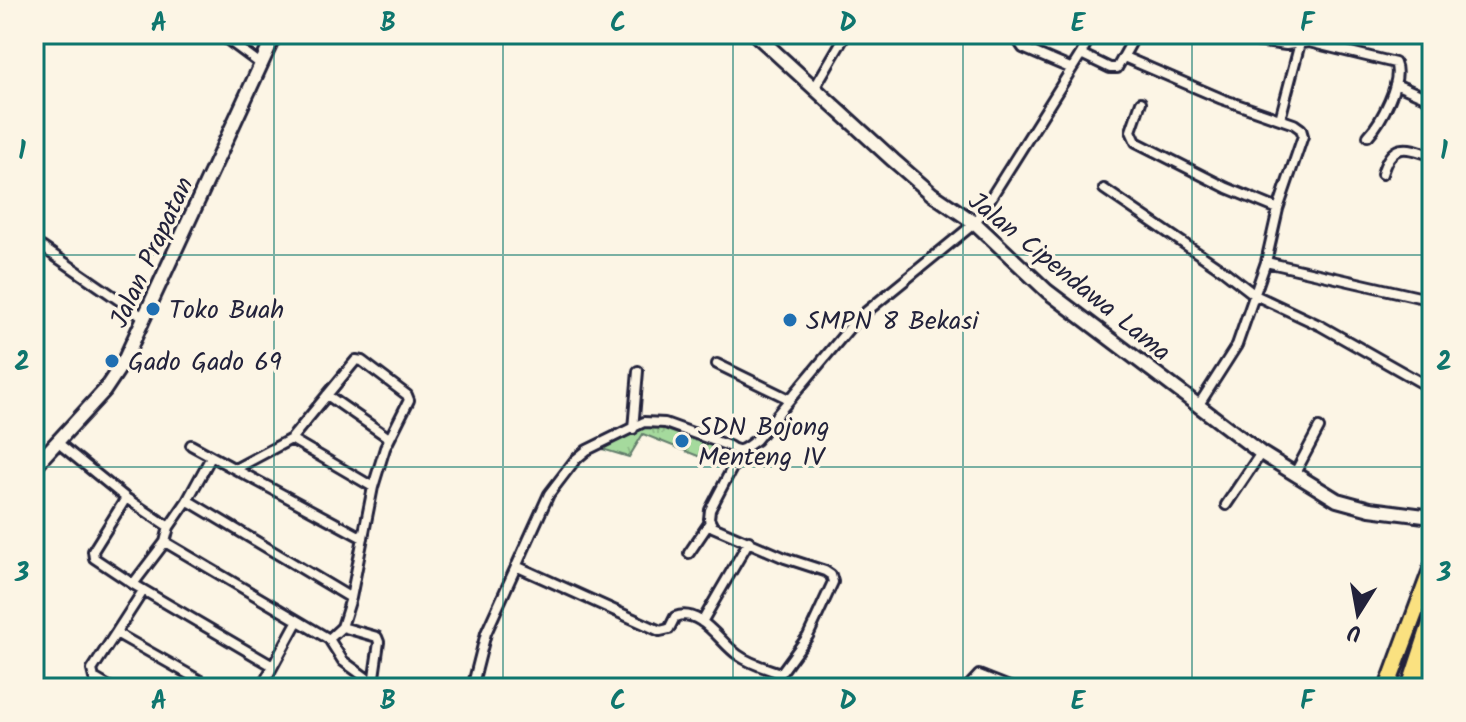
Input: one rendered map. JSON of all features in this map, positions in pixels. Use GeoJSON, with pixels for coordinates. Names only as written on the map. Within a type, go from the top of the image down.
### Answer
{"type":"FeatureCollection","features":[{"type":"Feature","properties":{"kind":"main road"},"geometry":{"type":"LineString","coordinates":[[1387,688],[1432,567]]}},
{"type":"Feature","properties":{"kind":"main road"},"geometry":{"type":"LineString","coordinates":[[1397,688],[1432,584]]}},
{"type":"Feature","properties":{"kind":"main road"},"geometry":{"type":"LineString","coordinates":[[1409,688],[1432,618]]}},
{"type":"Feature","properties":{"kind":"main road"},"geometry":{"type":"LineString","coordinates":[[1419,688],[1432,652]]}},
{"type":"Feature","properties":{"kind":"main road"},"geometry":{"type":"LineString","coordinates":[[1429,688],[1432,679]]}},
{"type":"Feature","properties":{"kind":"street"},"geometry":{"type":"LineString","coordinates":[[220,34],[262,65]]}},
{"type":"Feature","properties":{"kind":"street","name":"Jalan Prapatan"},"geometry":{"type":"LineString","coordinates":[[34,467],[112,380],[145,318],[275,34]]}},
{"type":"Feature","properties":{"kind":"street","name":"Jalan Cipendawa Lama"},"geometry":{"type":"LineString","coordinates":[[755,34],[932,194],[975,223],[1047,291],[1261,453],[1328,495],[1349,503],[1432,517]]}},
{"type":"Feature","properties":{"kind":"street"},"geometry":{"type":"LineString","coordinates":[[815,87],[846,34]]}},
{"type":"Feature","properties":{"kind":"street"},"geometry":{"type":"LineString","coordinates":[[1023,34],[1019,42],[1022,47],[1070,68]]}},
{"type":"Feature","properties":{"kind":"street"},"geometry":{"type":"LineString","coordinates":[[770,688],[808,636],[833,582],[831,575],[713,527],[710,510],[741,451],[756,440],[856,320],[975,223],[1091,34]]}},
{"type":"Feature","properties":{"kind":"street"},"geometry":{"type":"LineString","coordinates":[[1081,54],[1110,68],[1117,68],[1136,34]]}},
{"type":"Feature","properties":{"kind":"street"},"geometry":{"type":"LineString","coordinates":[[1202,34],[1286,45],[1315,43],[1393,62],[1397,67],[1395,84],[1382,116],[1368,136]]}},
{"type":"Feature","properties":{"kind":"street"},"geometry":{"type":"LineString","coordinates":[[1280,119],[1300,43]]}},
{"type":"Feature","properties":{"kind":"street"},"geometry":{"type":"LineString","coordinates":[[1124,57],[1222,99],[1298,126],[1303,136],[1278,209],[1266,262],[1237,345],[1198,406]]}},
{"type":"Feature","properties":{"kind":"street"},"geometry":{"type":"LineString","coordinates":[[1395,84],[1432,100]]}},
{"type":"Feature","properties":{"kind":"street"},"geometry":{"type":"LineString","coordinates":[[1141,102],[1131,131],[1136,142],[1227,188],[1278,209]]}},
{"type":"Feature","properties":{"kind":"street"},"geometry":{"type":"LineString","coordinates":[[1382,174],[1392,153],[1400,148],[1432,156]]}},
{"type":"Feature","properties":{"kind":"street"},"geometry":{"type":"LineString","coordinates":[[1104,189],[1255,295],[1321,326],[1427,386],[1432,397]]}},
{"type":"Feature","properties":{"kind":"street"},"geometry":{"type":"LineString","coordinates":[[34,248],[42,247],[145,318]]}},
{"type":"Feature","properties":{"kind":"street"},"geometry":{"type":"LineString","coordinates":[[1266,262],[1432,300]]}},
{"type":"Feature","properties":{"kind":"street"},"geometry":{"type":"LineString","coordinates":[[235,469],[291,439],[353,362],[362,361],[409,398],[389,438],[373,487],[351,598],[342,627],[329,639]]}},
{"type":"Feature","properties":{"kind":"street"},"geometry":{"type":"LineString","coordinates":[[717,364],[789,399]]}},
{"type":"Feature","properties":{"kind":"street"},"geometry":{"type":"LineString","coordinates":[[633,429],[638,371]]}},
{"type":"Feature","properties":{"kind":"street"},"geometry":{"type":"LineString","coordinates":[[327,395],[389,438]]}},
{"type":"Feature","properties":{"kind":"street"},"geometry":{"type":"LineString","coordinates":[[472,688],[486,633],[516,566],[549,494],[575,460],[587,450],[644,422],[665,423],[741,451]]}},
{"type":"Feature","properties":{"kind":"street"},"geometry":{"type":"LineString","coordinates":[[1294,475],[1319,428]]}},
{"type":"Feature","properties":{"kind":"street"},"geometry":{"type":"LineString","coordinates":[[291,439],[373,487]]}},
{"type":"Feature","properties":{"kind":"street"},"geometry":{"type":"LineString","coordinates":[[57,442],[126,498],[169,527]]}},
{"type":"Feature","properties":{"kind":"street"},"geometry":{"type":"LineString","coordinates":[[191,445],[363,538]]}},
{"type":"Feature","properties":{"kind":"street"},"geometry":{"type":"LineString","coordinates":[[1226,505],[1261,453]]}},
{"type":"Feature","properties":{"kind":"street"},"geometry":{"type":"LineString","coordinates":[[133,584],[165,542],[169,527],[211,457]]}},
{"type":"Feature","properties":{"kind":"street"},"geometry":{"type":"LineString","coordinates":[[126,498],[92,554],[143,591],[273,666]]}},
{"type":"Feature","properties":{"kind":"street"},"geometry":{"type":"LineString","coordinates":[[187,501],[351,598]]}},
{"type":"Feature","properties":{"kind":"street"},"geometry":{"type":"LineString","coordinates":[[689,553],[710,522]]}},
{"type":"Feature","properties":{"kind":"street"},"geometry":{"type":"LineString","coordinates":[[702,622],[749,541]]}},
{"type":"Feature","properties":{"kind":"street"},"geometry":{"type":"LineString","coordinates":[[165,542],[329,639],[343,661],[377,686]]}},
{"type":"Feature","properties":{"kind":"street"},"geometry":{"type":"LineString","coordinates":[[516,566],[660,631],[666,632],[675,617],[681,614],[702,622],[738,655],[780,673]]}},
{"type":"Feature","properties":{"kind":"street"},"geometry":{"type":"LineString","coordinates":[[111,688],[92,675],[143,591]]}},
{"type":"Feature","properties":{"kind":"street"},"geometry":{"type":"LineString","coordinates":[[261,688],[297,622]]}},
{"type":"Feature","properties":{"kind":"street"},"geometry":{"type":"LineString","coordinates":[[342,627],[377,637],[377,686]]}},
{"type":"Feature","properties":{"kind":"street"},"geometry":{"type":"LineString","coordinates":[[116,633],[213,688]]}},
{"type":"Feature","properties":{"kind":"street"},"geometry":{"type":"LineString","coordinates":[[967,688],[979,675],[1012,688]]}},
{"type":"Feature","properties":{"kind":"green space"},"geometry":{"type":"Polygon","coordinates":[[[645,424],[662,424],[718,446],[708,460],[643,434],[629,457],[602,449],[605,444],[645,424]]]}},
{"type":"Feature","properties":{"kind":"place","name":"Toko Buah"},"geometry":{"type":"Point","coordinates":[153,309]}},
{"type":"Feature","properties":{"kind":"place","name":"SMPN 8 Bekasi"},"geometry":{"type":"Point","coordinates":[790,320]}},
{"type":"Feature","properties":{"kind":"place","name":"Gado Gado 69"},"geometry":{"type":"Point","coordinates":[112,361]}},
{"type":"Feature","properties":{"kind":"place","name":"SDN Bojong Menteng IV"},"geometry":{"type":"Point","coordinates":[682,441]}}]}
